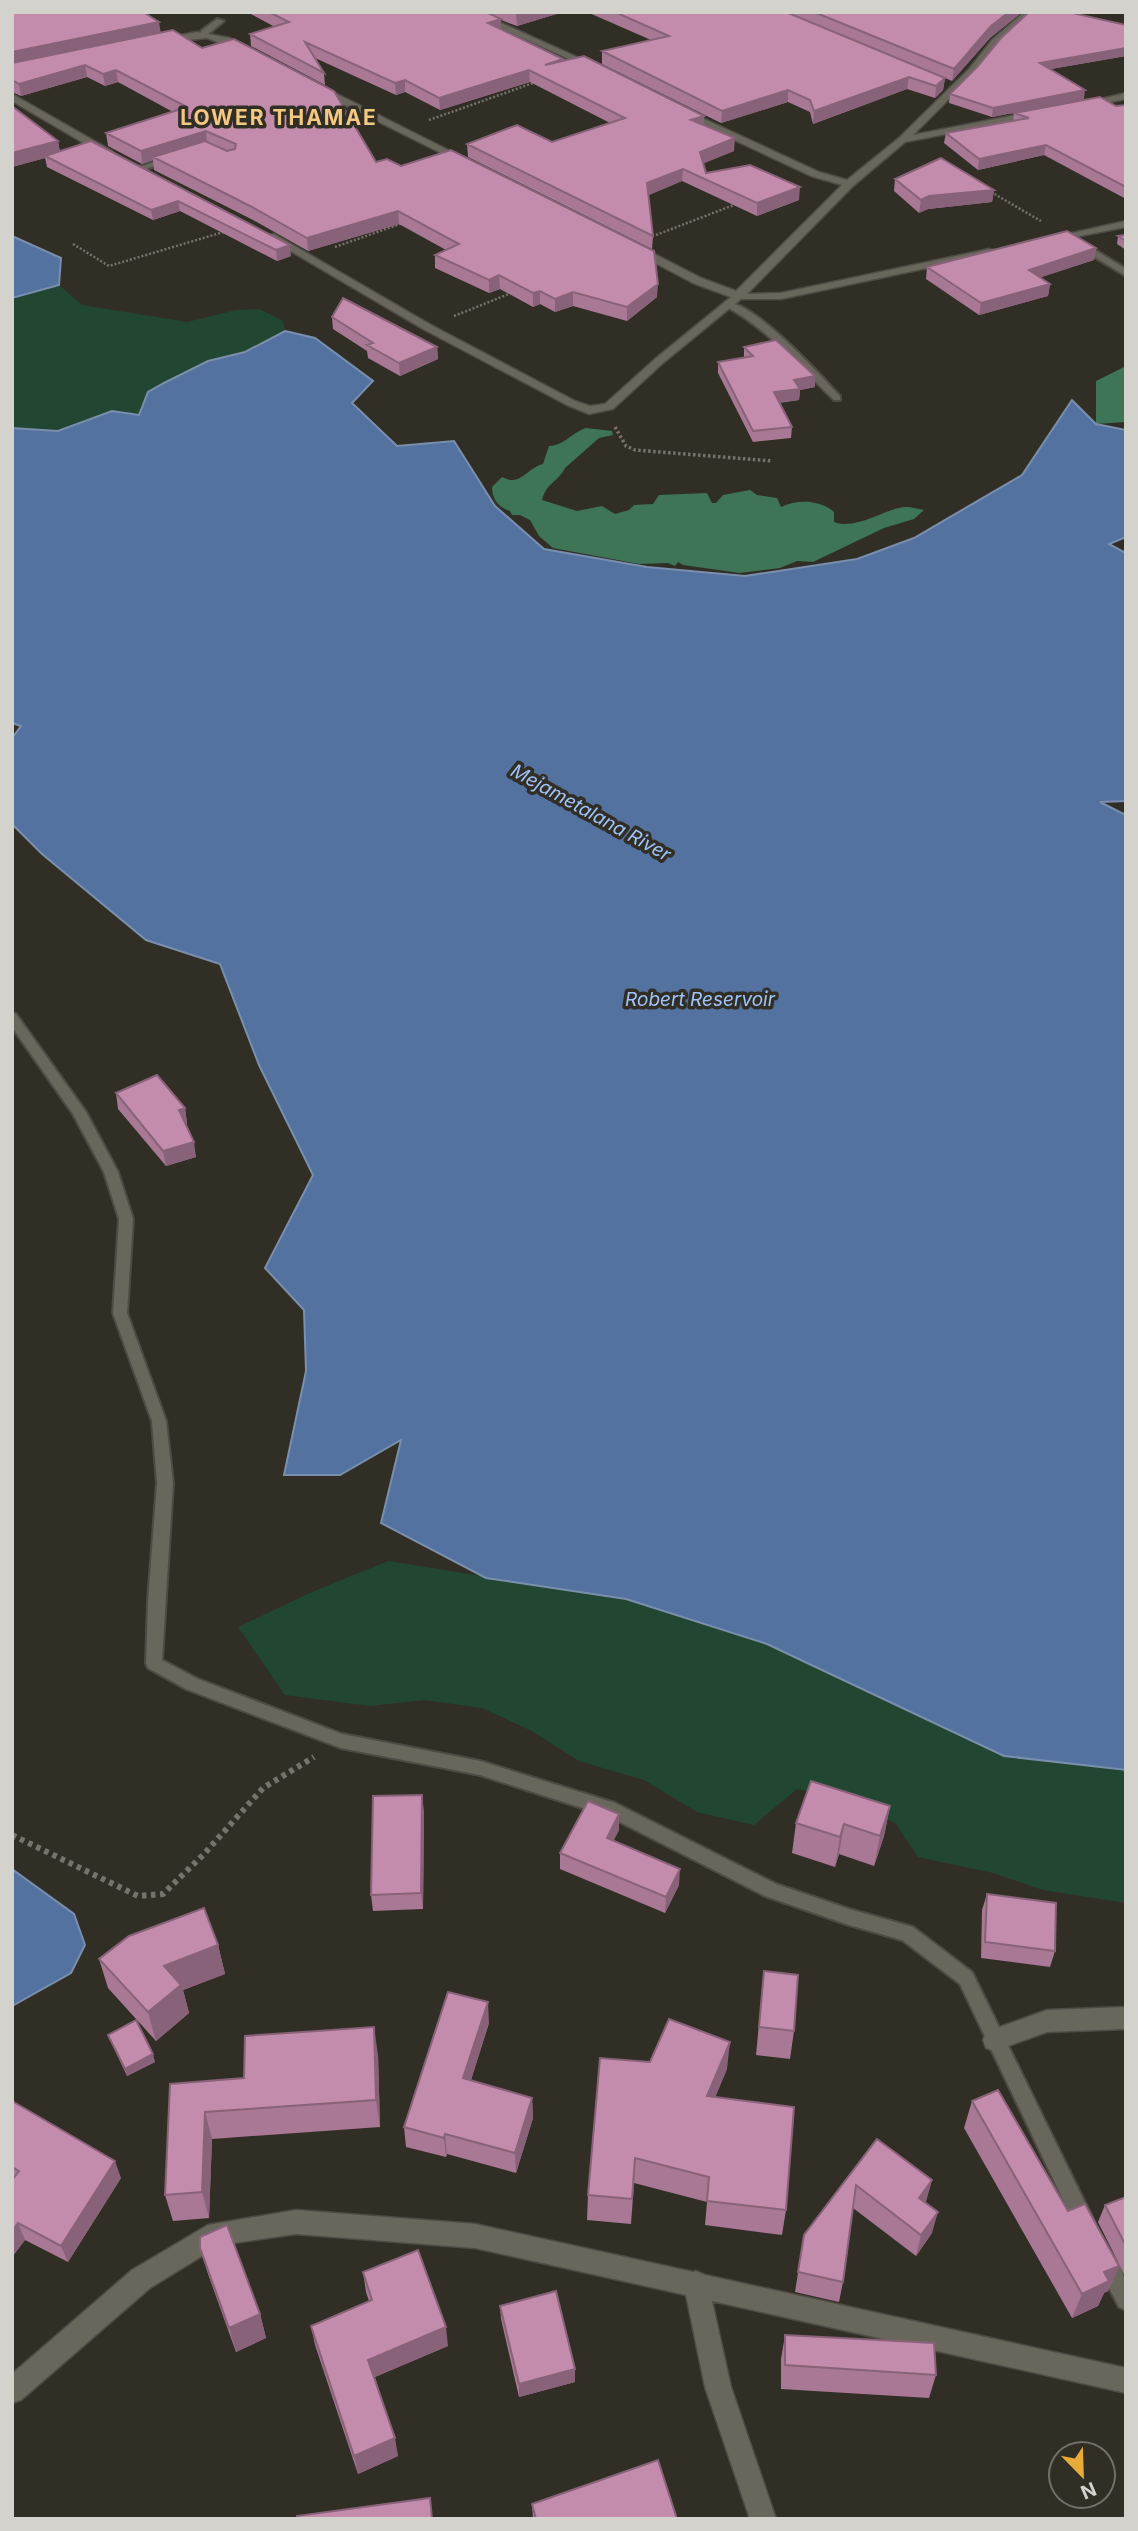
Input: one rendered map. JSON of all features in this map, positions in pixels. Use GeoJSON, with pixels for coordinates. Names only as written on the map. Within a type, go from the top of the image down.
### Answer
{"type":"FeatureCollection","features":[{"type":"Feature","properties":{"kind":"street"},"geometry":{"type":"LineString","coordinates":[[469,12],[600,69]]}},
{"type":"Feature","properties":{"kind":"street"},"geometry":{"type":"LineString","coordinates":[[248,224],[483,357],[571,403],[589,410],[600,410],[610,407],[659,361],[738,296],[849,184],[902,140],[972,71],[995,42],[1030,12]]}},
{"type":"Feature","properties":{"kind":"street"},"geometry":{"type":"LineString","coordinates":[[148,43],[204,33],[228,40],[264,60]]}},
{"type":"Feature","properties":{"kind":"street"},"geometry":{"type":"LineString","coordinates":[[942,84],[954,88]]}},
{"type":"Feature","properties":{"kind":"street"},"geometry":{"type":"LineString","coordinates":[[311,85],[475,167]]}},
{"type":"Feature","properties":{"kind":"street"},"geometry":{"type":"LineString","coordinates":[[1069,107],[1126,96]]}},
{"type":"Feature","properties":{"kind":"street"},"geometry":{"type":"LineString","coordinates":[[12,97],[158,180]]}},
{"type":"Feature","properties":{"kind":"street"},"geometry":{"type":"LineString","coordinates":[[670,105],[815,174],[849,184]]}},
{"type":"Feature","properties":{"kind":"street"},"geometry":{"type":"LineString","coordinates":[[902,140],[1046,111]]}},
{"type":"Feature","properties":{"kind":"street"},"geometry":{"type":"LineString","coordinates":[[1040,241],[1126,224]]}},
{"type":"Feature","properties":{"kind":"street"},"geometry":{"type":"LineString","coordinates":[[618,239],[738,296],[780,296],[1002,249]]}},
{"type":"Feature","properties":{"kind":"street"},"geometry":{"type":"LineString","coordinates":[[994,2040],[1047,2021],[1126,2018]]}},
{"type":"Feature","properties":{"kind":"street"},"geometry":{"type":"LineString","coordinates":[[12,2391],[141,2279],[217,2234],[296,2222],[475,2236],[696,2283],[1126,2381]]}},
{"type":"Feature","properties":{"kind":"street"},"geometry":{"type":"LineString","coordinates":[[696,2283],[719,2387],[763,2519]]}},
{"type":"Feature","properties":{"kind":"lane"},"geometry":{"type":"LineString","coordinates":[[204,33],[220,21]]}},
{"type":"Feature","properties":{"kind":"lane"},"geometry":{"type":"LineString","coordinates":[[129,164],[185,155]]}},
{"type":"Feature","properties":{"kind":"lane"},"geometry":{"type":"LineString","coordinates":[[1066,236],[1126,273]]}},
{"type":"Feature","properties":{"kind":"lane"},"geometry":{"type":"LineString","coordinates":[[728,304],[746,312],[837,398]]}},
{"type":"Feature","properties":{"kind":"lane"},"geometry":{"type":"LineString","coordinates":[[12,1017],[79,1112],[111,1172],[126,1219],[120,1313],[159,1421],[165,1483],[154,1663],[192,1684],[341,1741],[480,1768],[615,1811],[771,1890],[849,1917],[907,1933],[965,1978],[1126,2300]]}},
{"type":"Feature","properties":{"kind":"path"},"geometry":{"type":"LineString","coordinates":[[403,129],[538,81]]}},
{"type":"Feature","properties":{"kind":"path"},"geometry":{"type":"LineString","coordinates":[[985,188],[1066,236]]}},
{"type":"Feature","properties":{"kind":"path"},"geometry":{"type":"LineString","coordinates":[[308,257],[409,221]]}},
{"type":"Feature","properties":{"kind":"path"},"geometry":{"type":"LineString","coordinates":[[74,244],[109,266],[248,224]]}},
{"type":"Feature","properties":{"kind":"path"},"geometry":{"type":"LineString","coordinates":[[600,410],[626,446],[635,450],[772,461]]}},
{"type":"Feature","properties":{"kind":"path"},"geometry":{"type":"LineString","coordinates":[[12,1835],[138,1896],[163,1894],[204,1854],[263,1788],[341,1741]]}},
{"type":"Feature","properties":{"kind":"green space"},"geometry":{"type":"Polygon","coordinates":[[[59,285],[82,305],[187,322],[236,310],[259,309],[283,321],[285,331],[245,352],[208,361],[148,392],[139,415],[112,411],[58,431],[12,428],[12,298],[59,285]]]}},
{"type":"Feature","properties":{"kind":"green space"},"geometry":{"type":"Polygon","coordinates":[[[1126,366],[1126,422],[1096,424],[1096,381],[1126,366]]]}},
{"type":"Feature","properties":{"kind":"green space"},"geometry":{"type":"Polygon","coordinates":[[[586,428],[612,431],[613,435],[599,438],[565,468],[542,500],[577,511],[602,506],[615,514],[629,510],[634,505],[653,504],[659,495],[707,493],[712,503],[716,503],[723,495],[750,490],[757,495],[777,498],[781,507],[802,502],[822,505],[834,512],[834,522],[843,524],[852,524],[898,508],[924,510],[914,519],[884,528],[813,562],[797,561],[780,568],[740,573],[678,562],[675,566],[668,563],[639,564],[553,548],[539,536],[530,520],[520,515],[512,515],[499,505],[492,487],[502,477],[508,480],[519,479],[543,464],[549,446],[586,428]]]}},
{"type":"Feature","properties":{"kind":"green space"},"geometry":{"type":"Polygon","coordinates":[[[388,1561],[626,1599],[767,1644],[1004,1756],[1126,1770],[1126,1903],[1043,1890],[993,1873],[918,1857],[896,1824],[853,1802],[797,1789],[754,1825],[697,1812],[644,1780],[579,1761],[532,1731],[482,1708],[424,1700],[370,1706],[285,1695],[238,1627],[312,1592],[388,1561]]]}},
{"type":"Feature","properties":{"kind":"water"},"geometry":{"type":"Polygon","coordinates":[[[12,236],[61,258],[59,285],[12,298],[12,236]]]}},
{"type":"Feature","properties":{"kind":"water","name":"Robert Reservoir"},"geometry":{"type":"Polygon","coordinates":[[[285,331],[315,338],[373,381],[352,403],[397,446],[454,441],[495,506],[544,549],[647,567],[745,576],[857,559],[914,538],[1022,475],[1072,400],[1096,424],[1126,430],[1126,537],[1109,544],[1126,553],[1126,801],[1100,802],[1126,815],[1126,1770],[1004,1756],[767,1644],[626,1599],[486,1578],[381,1523],[401,1440],[340,1475],[284,1475],[306,1371],[304,1310],[265,1268],[313,1175],[259,1065],[220,964],[146,940],[42,854],[12,824],[12,738],[21,726],[12,723],[12,428],[58,431],[112,411],[139,415],[148,392],[208,361],[245,352],[285,331]]]}},
{"type":"Feature","properties":{"kind":"water"},"geometry":{"type":"Polygon","coordinates":[[[12,1869],[74,1914],[85,1945],[71,1973],[12,2006],[12,1869]]]}},
{"type":"Feature","properties":{"kind":"building"},"geometry":{"type":"Polygon","coordinates":[[[12,12],[143,12],[159,22],[12,52],[12,12]]]}},
{"type":"Feature","properties":{"kind":"building"},"geometry":{"type":"Polygon","coordinates":[[[269,12],[486,12],[501,19],[488,23],[563,59],[545,65],[584,56],[704,116],[691,120],[735,138],[700,152],[706,173],[750,165],[800,187],[757,203],[683,169],[647,183],[653,236],[467,144],[517,125],[552,142],[625,118],[529,70],[439,98],[405,80],[395,83],[305,42],[324,73],[250,34],[289,22],[269,12]]]}},
{"type":"Feature","properties":{"kind":"building"},"geometry":{"type":"Polygon","coordinates":[[[615,12],[786,12],[945,78],[936,86],[909,77],[814,111],[810,100],[788,90],[722,111],[602,51],[669,36],[615,12]]]}},
{"type":"Feature","properties":{"kind":"building"},"geometry":{"type":"Polygon","coordinates":[[[814,12],[1009,12],[991,26],[954,69],[814,12]]]}},
{"type":"Feature","properties":{"kind":"building"},"geometry":{"type":"Polygon","coordinates":[[[1029,12],[1068,12],[1126,25],[1126,48],[1040,63],[1085,90],[993,108],[950,94],[1001,38],[1029,12]]]}},
{"type":"Feature","properties":{"kind":"building"},"geometry":{"type":"Polygon","coordinates":[[[173,30],[202,48],[234,39],[334,91],[376,162],[387,159],[401,166],[451,150],[654,251],[658,284],[627,307],[573,292],[555,299],[540,291],[533,293],[499,275],[489,280],[435,255],[459,244],[398,211],[307,238],[153,157],[205,141],[227,151],[235,149],[236,144],[206,131],[141,151],[106,133],[187,107],[116,70],[103,74],[85,65],[19,84],[12,80],[12,63],[173,30]]]}},
{"type":"Feature","properties":{"kind":"building"},"geometry":{"type":"Polygon","coordinates":[[[1100,97],[1116,106],[1126,105],[1126,187],[1046,145],[979,159],[946,133],[1029,118],[1014,113],[1100,97]]]}},
{"type":"Feature","properties":{"kind":"building"},"geometry":{"type":"Polygon","coordinates":[[[12,106],[58,141],[12,153],[12,106]]]}},
{"type":"Feature","properties":{"kind":"building"},"geometry":{"type":"Polygon","coordinates":[[[91,141],[290,245],[276,250],[178,201],[151,210],[45,156],[91,141]]]}},
{"type":"Feature","properties":{"kind":"building"},"geometry":{"type":"Polygon","coordinates":[[[941,158],[994,190],[929,196],[921,200],[895,179],[941,158]]]}},
{"type":"Feature","properties":{"kind":"building"},"geometry":{"type":"Polygon","coordinates":[[[1067,231],[1096,248],[1029,270],[1050,284],[981,303],[927,267],[1067,231]]]}},
{"type":"Feature","properties":{"kind":"building"},"geometry":{"type":"Polygon","coordinates":[[[343,298],[437,347],[399,363],[367,345],[373,343],[332,317],[343,298]]]}},
{"type":"Feature","properties":{"kind":"building"},"geometry":{"type":"Polygon","coordinates":[[[776,340],[815,376],[794,380],[800,389],[774,392],[792,427],[753,431],[718,362],[753,356],[744,347],[776,340]]]}},
{"type":"Feature","properties":{"kind":"building"},"geometry":{"type":"Polygon","coordinates":[[[157,1075],[185,1108],[179,1110],[194,1142],[163,1151],[116,1093],[157,1075]]]}},
{"type":"Feature","properties":{"kind":"building"},"geometry":{"type":"Polygon","coordinates":[[[811,1781],[890,1806],[880,1836],[844,1824],[840,1837],[796,1823],[811,1781]]]}},
{"type":"Feature","properties":{"kind":"building"},"geometry":{"type":"Polygon","coordinates":[[[422,1795],[421,1893],[371,1895],[373,1796],[422,1795]]]}},
{"type":"Feature","properties":{"kind":"building"},"geometry":{"type":"Polygon","coordinates":[[[588,1801],[619,1814],[607,1838],[680,1869],[666,1897],[560,1853],[588,1801]]]}},
{"type":"Feature","properties":{"kind":"building"},"geometry":{"type":"Polygon","coordinates":[[[987,1894],[1056,1903],[1055,1951],[985,1942],[987,1894]]]}},
{"type":"Feature","properties":{"kind":"building"},"geometry":{"type":"Polygon","coordinates":[[[204,1908],[218,1945],[164,1966],[181,1985],[148,2012],[99,1959],[129,1936],[204,1908]]]}},
{"type":"Feature","properties":{"kind":"building"},"geometry":{"type":"Polygon","coordinates":[[[764,1971],[798,1975],[794,2031],[759,2027],[764,1971]]]}},
{"type":"Feature","properties":{"kind":"building"},"geometry":{"type":"Polygon","coordinates":[[[448,1992],[488,2002],[463,2078],[532,2098],[515,2153],[445,2134],[444,2138],[404,2127],[448,1992]]]}},
{"type":"Feature","properties":{"kind":"building"},"geometry":{"type":"Polygon","coordinates":[[[669,2019],[730,2042],[707,2096],[794,2107],[786,2210],[707,2201],[709,2177],[635,2158],[632,2199],[588,2195],[600,2058],[650,2062],[669,2019]]]}},
{"type":"Feature","properties":{"kind":"building"},"geometry":{"type":"Polygon","coordinates":[[[136,2020],[153,2054],[125,2069],[108,2035],[136,2020]]]}},
{"type":"Feature","properties":{"kind":"building"},"geometry":{"type":"Polygon","coordinates":[[[374,2027],[376,2100],[205,2112],[202,2192],[165,2195],[170,2084],[244,2078],[245,2036],[374,2027]]]}},
{"type":"Feature","properties":{"kind":"building"},"geometry":{"type":"Polygon","coordinates":[[[998,2090],[1068,2211],[1085,2204],[1119,2266],[1104,2272],[1109,2281],[1082,2294],[972,2101],[998,2090]]]}},
{"type":"Feature","properties":{"kind":"building"},"geometry":{"type":"Polygon","coordinates":[[[12,2101],[115,2161],[61,2246],[18,2223],[12,2231],[12,2180],[19,2171],[12,2167],[12,2101]]]}},
{"type":"Feature","properties":{"kind":"building"},"geometry":{"type":"Polygon","coordinates":[[[877,2139],[932,2180],[919,2198],[938,2212],[921,2235],[856,2185],[843,2282],[798,2272],[804,2235],[877,2139]]]}},
{"type":"Feature","properties":{"kind":"building"},"geometry":{"type":"Polygon","coordinates":[[[1126,2197],[1126,2246],[1105,2205],[1126,2197]]]}},
{"type":"Feature","properties":{"kind":"building"},"geometry":{"type":"Polygon","coordinates":[[[227,2225],[260,2314],[229,2328],[200,2248],[200,2237],[227,2225]]]}},
{"type":"Feature","properties":{"kind":"building"},"geometry":{"type":"Polygon","coordinates":[[[418,2250],[446,2327],[368,2360],[395,2438],[354,2456],[311,2326],[372,2300],[363,2272],[418,2250]]]}},
{"type":"Feature","properties":{"kind":"building"},"geometry":{"type":"Polygon","coordinates":[[[556,2291],[575,2369],[519,2384],[500,2306],[556,2291]]]}},
{"type":"Feature","properties":{"kind":"building"},"geometry":{"type":"Polygon","coordinates":[[[785,2335],[934,2343],[936,2375],[785,2365],[785,2335]]]}},
{"type":"Feature","properties":{"kind":"building"},"geometry":{"type":"Polygon","coordinates":[[[658,2460],[677,2519],[536,2519],[532,2504],[658,2460]]]}},
{"type":"Feature","properties":{"kind":"building"},"geometry":{"type":"Polygon","coordinates":[[[430,2498],[432,2519],[297,2519],[297,2516],[430,2498]]]}},
{"type":"Feature","properties":{"kind":"district","name":"LOWER THAMAE"},"geometry":{"type":"Point","coordinates":[279,118]}},
{"type":"Feature","properties":{"kind":"water label","name":"Mejametalana River"},"geometry":{"type":"Point","coordinates":[591,812]}}]}
